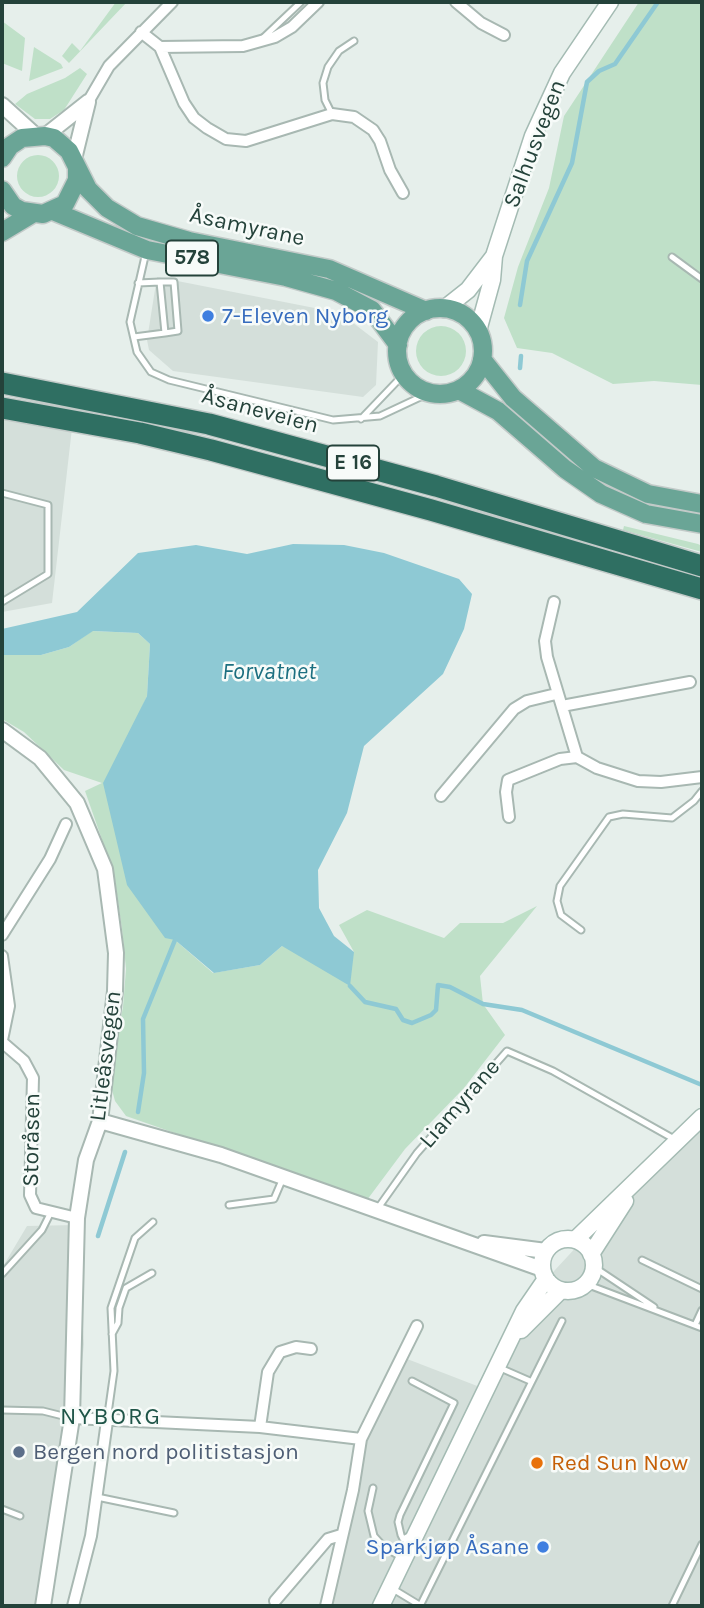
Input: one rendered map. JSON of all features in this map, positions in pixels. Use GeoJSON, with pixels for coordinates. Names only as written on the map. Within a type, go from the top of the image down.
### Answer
{"type":"FeatureCollection","features":[{"type":"Feature","properties":{"kind":"highway","name":"Åsaneveien"},"geometry":{"type":"LineString","coordinates":[[2,383],[209,424],[436,486],[702,566]]}},
{"type":"Feature","properties":{"kind":"highway","name":"E 16"},"geometry":{"type":"LineString","coordinates":[[2,408],[140,433],[211,450],[431,510],[702,590]]}},
{"type":"Feature","properties":{"kind":"main road","name":"Salhusvegen"},"geometry":{"type":"LineString","coordinates":[[478,331],[492,280],[494,256],[546,105],[578,46],[610,2]]}},
{"type":"Feature","properties":{"kind":"main road"},"geometry":{"type":"LineString","coordinates":[[2,156],[22,138],[40,135]]}},
{"type":"Feature","properties":{"kind":"main road","name":"578"},"geometry":{"type":"LineString","coordinates":[[40,135],[62,144],[75,163]]}},
{"type":"Feature","properties":{"kind":"main road"},"geometry":{"type":"LineString","coordinates":[[2,232],[32,214],[53,211],[73,193],[75,163]]}},
{"type":"Feature","properties":{"kind":"main road","name":"Åsamyrane"},"geometry":{"type":"LineString","coordinates":[[75,163],[88,190],[107,208],[137,226],[189,241],[328,269],[435,310]]}},
{"type":"Feature","properties":{"kind":"main road"},"geometry":{"type":"LineString","coordinates":[[2,191],[13,205],[32,214]]}},
{"type":"Feature","properties":{"kind":"main road","name":"Åsamyrane"},"geometry":{"type":"LineString","coordinates":[[53,211],[147,250],[286,277],[336,291],[372,310],[398,345]]}},
{"type":"Feature","properties":{"kind":"main road","name":"Salhusvegen"},"geometry":{"type":"LineString","coordinates":[[435,310],[468,290],[494,256]]}},
{"type":"Feature","properties":{"kind":"main road"},"geometry":{"type":"LineString","coordinates":[[398,345],[410,321],[435,310]]}},
{"type":"Feature","properties":{"kind":"main road","name":"578"},"geometry":{"type":"LineString","coordinates":[[435,310],[464,316],[478,331]]}},
{"type":"Feature","properties":{"kind":"main road"},"geometry":{"type":"LineString","coordinates":[[478,331],[482,359],[513,398],[594,468],[648,494],[702,504]]}},
{"type":"Feature","properties":{"kind":"main road","name":"578"},"geometry":{"type":"LineString","coordinates":[[398,345],[404,374]]}},
{"type":"Feature","properties":{"kind":"main road"},"geometry":{"type":"LineString","coordinates":[[404,374],[419,389],[439,394],[459,390],[474,377],[482,359]]}},
{"type":"Feature","properties":{"kind":"main road"},"geometry":{"type":"LineString","coordinates":[[459,390],[498,411],[565,469],[601,494],[646,514],[702,524]]}},
{"type":"Feature","properties":{"kind":"main road"},"geometry":{"type":"LineString","coordinates":[[381,1606],[413,1534],[544,1274],[546,1251],[559,1241],[575,1240],[702,1117]]}},
{"type":"Feature","properties":{"kind":"main road"},"geometry":{"type":"LineString","coordinates":[[544,1274],[561,1290],[574,1290],[586,1284],[593,1260],[635,1184]]}},
{"type":"Feature","properties":{"kind":"main road"},"geometry":{"type":"LineString","coordinates":[[575,1240],[593,1260]]}},
{"type":"Feature","properties":{"kind":"main road"},"geometry":{"type":"LineString","coordinates":[[508,1345],[561,1290]]}},
{"type":"Feature","properties":{"kind":"street"},"geometry":{"type":"LineString","coordinates":[[75,163],[88,102],[109,66],[172,2]]}},
{"type":"Feature","properties":{"kind":"street"},"geometry":{"type":"LineString","coordinates":[[160,47],[223,48],[259,42],[292,27],[318,2]]}},
{"type":"Feature","properties":{"kind":"street"},"geometry":{"type":"LineString","coordinates":[[456,2],[481,23],[504,35]]}},
{"type":"Feature","properties":{"kind":"street"},"geometry":{"type":"LineString","coordinates":[[141,32],[160,47],[184,103],[194,118],[226,139],[257,139],[332,114],[354,117],[373,130],[403,192]]}},
{"type":"Feature","properties":{"kind":"street"},"geometry":{"type":"LineString","coordinates":[[2,105],[40,135],[88,102]]}},
{"type":"Feature","properties":{"kind":"street"},"geometry":{"type":"LineString","coordinates":[[554,602],[545,641],[556,694],[577,757]]}},
{"type":"Feature","properties":{"kind":"street"},"geometry":{"type":"LineString","coordinates":[[562,706],[690,682]]}},
{"type":"Feature","properties":{"kind":"street"},"geometry":{"type":"LineString","coordinates":[[441,796],[514,709],[527,701],[556,694]]}},
{"type":"Feature","properties":{"kind":"street","name":"Litleåsvegen"},"geometry":{"type":"LineString","coordinates":[[2,730],[40,758],[77,803],[105,870],[116,953],[115,991],[100,1121],[86,1160],[77,1218],[72,1418],[43,1606]]}},
{"type":"Feature","properties":{"kind":"street"},"geometry":{"type":"LineString","coordinates":[[509,817],[506,792],[508,780],[560,759],[577,757],[597,768],[638,781],[661,782],[702,777]]}},
{"type":"Feature","properties":{"kind":"street"},"geometry":{"type":"LineString","coordinates":[[2,935],[50,859],[66,824]]}},
{"type":"Feature","properties":{"kind":"street","name":"Storåsen"},"geometry":{"type":"LineString","coordinates":[[2,956],[9,1006],[2,1041],[24,1061],[33,1078],[30,1195],[36,1208],[50,1214],[77,1218]]}},
{"type":"Feature","properties":{"kind":"street"},"geometry":{"type":"LineString","coordinates":[[100,1121],[221,1155],[468,1243],[544,1274]]}},
{"type":"Feature","properties":{"kind":"street"},"geometry":{"type":"LineString","coordinates":[[468,1243],[546,1251]]}},
{"type":"Feature","properties":{"kind":"street"},"geometry":{"type":"LineString","coordinates":[[326,1606],[361,1439],[417,1325]]}},
{"type":"Feature","properties":{"kind":"street"},"geometry":{"type":"LineString","coordinates":[[260,1427],[268,1372],[280,1352],[296,1347],[311,1349]]}},
{"type":"Feature","properties":{"kind":"street"},"geometry":{"type":"LineString","coordinates":[[72,1418],[260,1427],[361,1439]]}},
{"type":"Feature","properties":{"kind":"street"},"geometry":{"type":"LineString","coordinates":[[74,1606],[91,1536],[107,1421]]}},
{"type":"Feature","properties":{"kind":"street"},"geometry":{"type":"LineString","coordinates":[[275,1601],[328,1539],[341,1535]]}},
{"type":"Feature","properties":{"kind":"lane"},"geometry":{"type":"LineString","coordinates":[[259,42],[301,2]]}},
{"type":"Feature","properties":{"kind":"lane"},"geometry":{"type":"LineString","coordinates":[[332,114],[325,100],[326,75],[339,51],[354,41]]}},
{"type":"Feature","properties":{"kind":"lane"},"geometry":{"type":"LineString","coordinates":[[147,250],[130,322],[137,352],[150,372],[169,380],[333,420],[361,419],[401,408],[429,393]]}},
{"type":"Feature","properties":{"kind":"lane"},"geometry":{"type":"LineString","coordinates":[[672,257],[702,279]]}},
{"type":"Feature","properties":{"kind":"lane"},"geometry":{"type":"LineString","coordinates":[[160,282],[165,333]]}},
{"type":"Feature","properties":{"kind":"lane"},"geometry":{"type":"LineString","coordinates":[[134,337],[178,331],[174,282],[138,283]]}},
{"type":"Feature","properties":{"kind":"lane"},"geometry":{"type":"LineString","coordinates":[[361,419],[404,374]]}},
{"type":"Feature","properties":{"kind":"lane"},"geometry":{"type":"LineString","coordinates":[[2,493],[48,505],[47,574],[2,602]]}},
{"type":"Feature","properties":{"kind":"lane"},"geometry":{"type":"LineString","coordinates":[[581,930],[561,915],[557,901],[560,886],[609,817],[623,814],[672,818],[694,801],[702,790]]}},
{"type":"Feature","properties":{"kind":"lane","name":"Liamyrane"},"geometry":{"type":"LineString","coordinates":[[376,1212],[417,1153],[507,1051],[545,1067],[665,1132],[676,1141]]}},
{"type":"Feature","properties":{"kind":"lane"},"geometry":{"type":"LineString","coordinates":[[229,1206],[274,1199],[283,1178]]}},
{"type":"Feature","properties":{"kind":"lane"},"geometry":{"type":"LineString","coordinates":[[2,1274],[42,1230],[50,1214]]}},
{"type":"Feature","properties":{"kind":"lane"},"geometry":{"type":"LineString","coordinates":[[107,1421],[114,1371],[111,1308],[135,1238],[153,1222]]}},
{"type":"Feature","properties":{"kind":"lane"},"geometry":{"type":"LineString","coordinates":[[593,1260],[659,1311]]}},
{"type":"Feature","properties":{"kind":"lane"},"geometry":{"type":"LineString","coordinates":[[642,1260],[702,1289]]}},
{"type":"Feature","properties":{"kind":"lane"},"geometry":{"type":"LineString","coordinates":[[112,1334],[118,1323],[119,1308],[126,1288],[152,1273]]}},
{"type":"Feature","properties":{"kind":"lane"},"geometry":{"type":"LineString","coordinates":[[586,1284],[702,1328]]}},
{"type":"Feature","properties":{"kind":"lane"},"geometry":{"type":"LineString","coordinates":[[695,1325],[702,1310]]}},
{"type":"Feature","properties":{"kind":"lane"},"geometry":{"type":"LineString","coordinates":[[390,1588],[421,1606],[562,1321]]}},
{"type":"Feature","properties":{"kind":"lane"},"geometry":{"type":"LineString","coordinates":[[497,1367],[530,1381]]}},
{"type":"Feature","properties":{"kind":"lane"},"geometry":{"type":"LineString","coordinates":[[412,1381],[454,1403],[400,1515],[398,1527],[403,1539],[413,1534]]}},
{"type":"Feature","properties":{"kind":"lane"},"geometry":{"type":"LineString","coordinates":[[2,1410],[43,1411],[72,1418]]}},
{"type":"Feature","properties":{"kind":"lane"},"geometry":{"type":"LineString","coordinates":[[373,1488],[368,1511],[374,1536],[384,1548],[403,1558]]}},
{"type":"Feature","properties":{"kind":"lane"},"geometry":{"type":"LineString","coordinates":[[97,1497],[174,1513]]}},
{"type":"Feature","properties":{"kind":"lane"},"geometry":{"type":"LineString","coordinates":[[2,1509],[20,1516]]}},
{"type":"Feature","properties":{"kind":"lane"},"geometry":{"type":"LineString","coordinates":[[672,1606],[702,1544]]}},
{"type":"Feature","properties":{"kind":"shaded area"},"geometry":{"type":"Polygon","coordinates":[[[157,277],[340,313],[378,342],[376,385],[363,397],[173,371],[149,350],[147,340],[157,277]]]}},
{"type":"Feature","properties":{"kind":"shaded area"},"geometry":{"type":"Polygon","coordinates":[[[2,411],[72,428],[52,603],[2,612],[2,411]]]}},
{"type":"Feature","properties":{"kind":"shaded area"},"geometry":{"type":"Polygon","coordinates":[[[702,1122],[702,1606],[331,1606],[367,1426],[402,1357],[485,1389],[542,1284],[606,1215],[702,1122]]]}},
{"type":"Feature","properties":{"kind":"shaded area"},"geometry":{"type":"Polygon","coordinates":[[[76,1225],[84,1344],[64,1525],[43,1606],[2,1606],[2,1268],[27,1226],[76,1225]]]}},
{"type":"Feature","properties":{"kind":"green space"},"geometry":{"type":"Polygon","coordinates":[[[116,2],[127,2],[69,63],[62,56],[72,43],[80,51],[116,2]]]}},
{"type":"Feature","properties":{"kind":"green space"},"geometry":{"type":"Polygon","coordinates":[[[639,2],[702,2],[702,385],[654,381],[613,384],[552,353],[517,348],[504,318],[518,267],[549,188],[564,116],[639,2]]]}},
{"type":"Feature","properties":{"kind":"green space"},"geometry":{"type":"Polygon","coordinates":[[[2,21],[25,38],[22,71],[2,63],[2,21]]]}},
{"type":"Feature","properties":{"kind":"green space"},"geometry":{"type":"Polygon","coordinates":[[[34,47],[61,64],[63,68],[29,81],[34,47]]]}},
{"type":"Feature","properties":{"kind":"green space"},"geometry":{"type":"Polygon","coordinates":[[[80,68],[87,74],[64,110],[50,119],[35,119],[15,104],[27,94],[65,78],[80,68]]]}},
{"type":"Feature","properties":{"kind":"green space"},"geometry":{"type":"Polygon","coordinates":[[[38,155],[53,161],[59,176],[53,191],[38,197],[23,191],[17,176],[23,161],[38,155]]]}},
{"type":"Feature","properties":{"kind":"green space"},"geometry":{"type":"Polygon","coordinates":[[[441,326],[458,334],[466,351],[458,368],[441,376],[424,368],[416,351],[424,334],[441,326]]]}},
{"type":"Feature","properties":{"kind":"green space"},"geometry":{"type":"Polygon","coordinates":[[[624,526],[698,544],[702,546],[702,552],[623,530],[624,526]]]}},
{"type":"Feature","properties":{"kind":"green space"},"geometry":{"type":"Polygon","coordinates":[[[92,631],[138,633],[150,644],[147,696],[136,721],[175,940],[213,973],[260,965],[282,946],[354,952],[339,925],[367,910],[444,938],[460,923],[503,923],[537,906],[480,976],[483,1004],[505,1035],[464,1088],[405,1149],[367,1200],[126,1116],[115,1101],[111,1086],[112,1062],[123,1007],[126,969],[114,874],[85,791],[102,783],[64,770],[24,732],[2,719],[2,654],[41,655],[69,647],[92,631]]]}},
{"type":"Feature","properties":{"kind":"water","name":"Forvatnet"},"geometry":{"type":"Polygon","coordinates":[[[293,544],[344,545],[384,553],[459,579],[472,594],[464,629],[443,674],[364,746],[347,813],[318,870],[319,908],[334,936],[354,952],[350,986],[282,946],[260,965],[214,973],[175,940],[165,938],[127,885],[103,783],[147,696],[150,644],[138,633],[93,631],[69,647],[41,655],[2,655],[2,629],[77,612],[138,553],[196,545],[247,554],[293,544]]]}},
{"type":"Feature","properties":{"kind":"waterway"},"geometry":{"type":"LineString","coordinates":[[520,305],[527,261],[572,163],[587,82],[599,71],[615,64],[658,2]]}},
{"type":"Feature","properties":{"kind":"waterway"},"geometry":{"type":"LineString","coordinates":[[520,368],[521,356]]}},
{"type":"Feature","properties":{"kind":"waterway"},"geometry":{"type":"LineString","coordinates":[[138,1112],[144,1073],[143,1019],[175,940]]}},
{"type":"Feature","properties":{"kind":"waterway"},"geometry":{"type":"LineString","coordinates":[[350,986],[365,1002],[396,1009],[403,1020],[412,1023],[436,1010],[438,985],[450,987],[483,1004],[522,1010],[702,1085]]}},
{"type":"Feature","properties":{"kind":"waterway"},"geometry":{"type":"LineString","coordinates":[[98,1236],[125,1152]]}},
{"type":"Feature","properties":{"kind":"place","name":"7-Eleven Nyborg"},"geometry":{"type":"Point","coordinates":[208,316]}},
{"type":"Feature","properties":{"kind":"place","name":"Bergen nord politistasjon"},"geometry":{"type":"Point","coordinates":[19,1452]}},
{"type":"Feature","properties":{"kind":"place","name":"Red Sun Now"},"geometry":{"type":"Point","coordinates":[537,1463]}},
{"type":"Feature","properties":{"kind":"place","name":"Sparkjøp Åsane"},"geometry":{"type":"Point","coordinates":[543,1547]}},
{"type":"Feature","properties":{"kind":"district","name":"NYBORG"},"geometry":{"type":"Point","coordinates":[111,1417]}}]}
